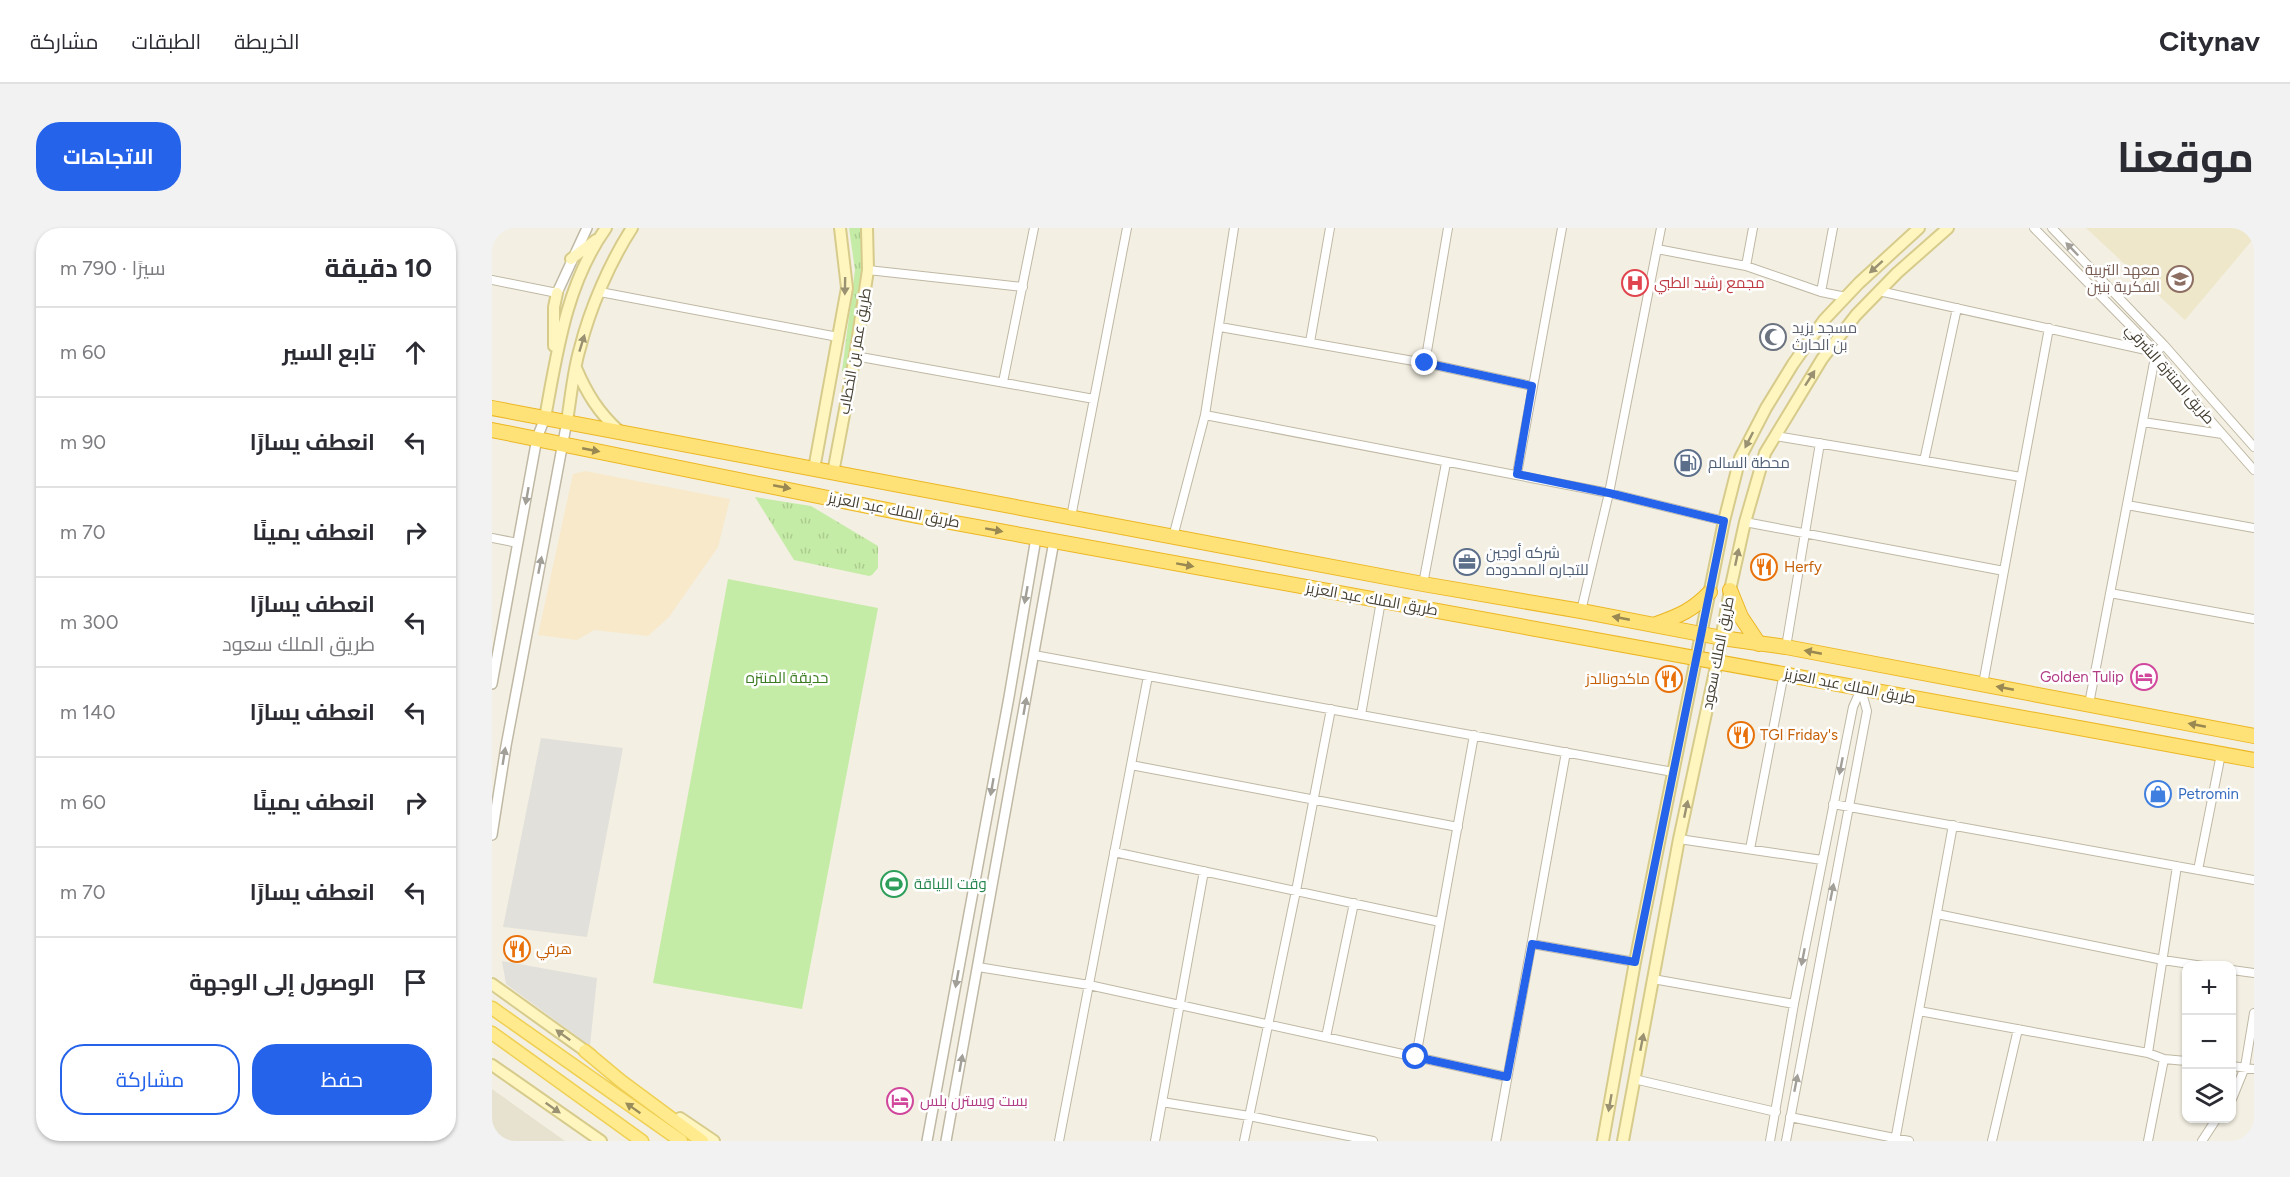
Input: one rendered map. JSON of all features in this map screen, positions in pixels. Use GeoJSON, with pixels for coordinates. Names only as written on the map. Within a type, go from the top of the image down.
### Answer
{"type":"FeatureCollection","features":[{"type":"Feature","properties":{"kind":"highway","name":"طريق الملك عبد العزيز"},"geometry":{"type":"LineString","coordinates":[[492,408],[1423,584],[1722,638],[1786,647],[2254,735]]}},
{"type":"Feature","properties":{"kind":"highway","name":"طريق الملك عبد العزيز"},"geometry":{"type":"LineString","coordinates":[[492,430],[918,516],[2254,760]]}},
{"type":"Feature","properties":{"kind":"highway"},"geometry":{"type":"LineString","coordinates":[[1730,590],[1741,617],[1760,644]]}},
{"type":"Feature","properties":{"kind":"highway"},"geometry":{"type":"LineString","coordinates":[[1655,625],[1680,616],[1696,606],[1710,592]]}},
{"type":"Feature","properties":{"kind":"main road"},"geometry":{"type":"LineString","coordinates":[[545,418],[569,301],[606,228]]}},
{"type":"Feature","properties":{"kind":"main road"},"geometry":{"type":"LineString","coordinates":[[567,421],[580,347],[600,292],[620,247],[632,228]]}},
{"type":"Feature","properties":{"kind":"main road","name":"طريق عمر بن الخطاب"},"geometry":{"type":"LineString","coordinates":[[814,469],[847,288],[840,228]]}},
{"type":"Feature","properties":{"kind":"main road","name":"طريق عمر بن الخطاب"},"geometry":{"type":"LineString","coordinates":[[833,473],[855,356],[868,270],[867,228]]}},
{"type":"Feature","properties":{"kind":"main road","name":"طريق الملك سعود"},"geometry":{"type":"LineString","coordinates":[[1603,1141],[1635,962],[1695,659],[1724,521],[1740,458],[1766,408],[1824,320],[1919,228]]}},
{"type":"Feature","properties":{"kind":"main road","name":"طريق الملك سعود"},"geometry":{"type":"LineString","coordinates":[[1623,1141],[1679,839],[1730,590],[1745,522],[1765,453],[1792,405],[1822,359],[1856,315],[1897,273],[1948,228]]}},
{"type":"Feature","properties":{"kind":"main road"},"geometry":{"type":"LineString","coordinates":[[571,259],[599,238]]}},
{"type":"Feature","properties":{"kind":"main road"},"geometry":{"type":"LineString","coordinates":[[554,369],[554,307],[557,293]]}},
{"type":"Feature","properties":{"kind":"main road"},"geometry":{"type":"LineString","coordinates":[[576,368],[589,397],[605,418],[619,431]]}},
{"type":"Feature","properties":{"kind":"main road"},"geometry":{"type":"LineString","coordinates":[[492,984],[714,1141]]}},
{"type":"Feature","properties":{"kind":"main road"},"geometry":{"type":"LineString","coordinates":[[492,1008],[681,1141]]}},
{"type":"Feature","properties":{"kind":"main road"},"geometry":{"type":"LineString","coordinates":[[492,1033],[642,1141]]}},
{"type":"Feature","properties":{"kind":"main road"},"geometry":{"type":"LineString","coordinates":[[585,1051],[621,1081],[702,1141]]}},
{"type":"Feature","properties":{"kind":"main road"},"geometry":{"type":"LineString","coordinates":[[492,1065],[600,1141]]}},
{"type":"Feature","properties":{"kind":"main road"},"geometry":{"type":"LineString","coordinates":[[492,1070],[506,1075]]}},
{"type":"Feature","properties":{"kind":"street"},"geometry":{"type":"LineString","coordinates":[[492,280],[557,293],[587,228]]}},
{"type":"Feature","properties":{"kind":"street"},"geometry":{"type":"LineString","coordinates":[[1003,381],[1034,228]]}},
{"type":"Feature","properties":{"kind":"street"},"geometry":{"type":"LineString","coordinates":[[1071,517],[1126,228]]}},
{"type":"Feature","properties":{"kind":"street"},"geometry":{"type":"LineString","coordinates":[[1173,537],[1205,415],[1234,228]]}},
{"type":"Feature","properties":{"kind":"street"},"geometry":{"type":"LineString","coordinates":[[1310,342],[1330,228]]}},
{"type":"Feature","properties":{"kind":"street"},"geometry":{"type":"LineString","coordinates":[[1425,363],[1448,228]]}},
{"type":"Feature","properties":{"kind":"street"},"geometry":{"type":"LineString","coordinates":[[1517,474],[1562,228]]}},
{"type":"Feature","properties":{"kind":"street"},"geometry":{"type":"LineString","coordinates":[[1581,611],[1609,493],[1661,228]]}},
{"type":"Feature","properties":{"kind":"street"},"geometry":{"type":"LineString","coordinates":[[1746,266],[1753,228]]}},
{"type":"Feature","properties":{"kind":"street"},"geometry":{"type":"LineString","coordinates":[[1821,292],[1833,228]]}},
{"type":"Feature","properties":{"kind":"street","name":"طريق المنتزة الشرقي"},"geometry":{"type":"LineString","coordinates":[[2034,228],[2156,352],[2254,470]]}},
{"type":"Feature","properties":{"kind":"street"},"geometry":{"type":"LineString","coordinates":[[2052,228],[2164,345],[2254,447]]}},
{"type":"Feature","properties":{"kind":"street"},"geometry":{"type":"LineString","coordinates":[[1657,249],[1746,266],[1821,292],[1846,297]]}},
{"type":"Feature","properties":{"kind":"street"},"geometry":{"type":"LineString","coordinates":[[868,270],[1023,287]]}},
{"type":"Feature","properties":{"kind":"street"},"geometry":{"type":"LineString","coordinates":[[1879,291],[2156,352]]}},
{"type":"Feature","properties":{"kind":"street"},"geometry":{"type":"LineString","coordinates":[[600,292],[838,337]]}},
{"type":"Feature","properties":{"kind":"street"},"geometry":{"type":"LineString","coordinates":[[1924,461],[1957,308]]}},
{"type":"Feature","properties":{"kind":"street"},"geometry":{"type":"LineString","coordinates":[[1220,327],[1425,363],[1532,386]]}},
{"type":"Feature","properties":{"kind":"street"},"geometry":{"type":"LineString","coordinates":[[1983,684],[2049,328]]}},
{"type":"Feature","properties":{"kind":"street"},"geometry":{"type":"LineString","coordinates":[[2089,704],[2156,352],[2164,345]]}},
{"type":"Feature","properties":{"kind":"street"},"geometry":{"type":"LineString","coordinates":[[855,356],[1094,399]]}},
{"type":"Feature","properties":{"kind":"street"},"geometry":{"type":"LineString","coordinates":[[1205,415],[1446,463],[1517,474],[1609,493],[1724,521]]}},
{"type":"Feature","properties":{"kind":"street"},"geometry":{"type":"LineString","coordinates":[[492,684],[497,631],[518,543],[537,438],[545,418]]}},
{"type":"Feature","properties":{"kind":"street"},"geometry":{"type":"LineString","coordinates":[[492,835],[506,746],[567,421]]}},
{"type":"Feature","properties":{"kind":"street"},"geometry":{"type":"LineString","coordinates":[[2143,422],[2222,434]]}},
{"type":"Feature","properties":{"kind":"street"},"geometry":{"type":"LineString","coordinates":[[1776,436],[2021,477]]}},
{"type":"Feature","properties":{"kind":"street"},"geometry":{"type":"LineString","coordinates":[[1786,647],[1820,443]]}},
{"type":"Feature","properties":{"kind":"street"},"geometry":{"type":"LineString","coordinates":[[1423,584],[1446,463]]}},
{"type":"Feature","properties":{"kind":"street"},"geometry":{"type":"LineString","coordinates":[[2127,505],[2254,528]]}},
{"type":"Feature","properties":{"kind":"street"},"geometry":{"type":"LineString","coordinates":[[1745,522],[2004,571]]}},
{"type":"Feature","properties":{"kind":"street"},"geometry":{"type":"LineString","coordinates":[[492,538],[518,543]]}},
{"type":"Feature","properties":{"kind":"street"},"geometry":{"type":"LineString","coordinates":[[927,1141],[1036,538]]}},
{"type":"Feature","properties":{"kind":"street"},"geometry":{"type":"LineString","coordinates":[[946,1141],[1054,541]]}},
{"type":"Feature","properties":{"kind":"street"},"geometry":{"type":"LineString","coordinates":[[2110,593],[2254,619]]}},
{"type":"Feature","properties":{"kind":"street"},"geometry":{"type":"LineString","coordinates":[[1361,715],[1381,601]]}},
{"type":"Feature","properties":{"kind":"street"},"geometry":{"type":"LineString","coordinates":[[1034,655],[1673,772]]}},
{"type":"Feature","properties":{"kind":"street"},"geometry":{"type":"LineString","coordinates":[[1750,849],[1784,674]]}},
{"type":"Feature","properties":{"kind":"street"},"geometry":{"type":"LineString","coordinates":[[1059,1141],[1148,676]]}},
{"type":"Feature","properties":{"kind":"street"},"geometry":{"type":"LineString","coordinates":[[1770,1141],[1833,804],[1853,707],[1861,689]]}},
{"type":"Feature","properties":{"kind":"street"},"geometry":{"type":"LineString","coordinates":[[1785,1141],[1867,711],[1861,689]]}},
{"type":"Feature","properties":{"kind":"street"},"geometry":{"type":"LineString","coordinates":[[1244,1141],[1331,709]]}},
{"type":"Feature","properties":{"kind":"street"},"geometry":{"type":"LineString","coordinates":[[1416,1057],[1474,735]]}},
{"type":"Feature","properties":{"kind":"street"},"geometry":{"type":"LineString","coordinates":[[1496,1141],[1566,752]]}},
{"type":"Feature","properties":{"kind":"street"},"geometry":{"type":"LineString","coordinates":[[2198,870],[2221,754]]}},
{"type":"Feature","properties":{"kind":"street"},"geometry":{"type":"LineString","coordinates":[[1131,765],[1458,827]]}},
{"type":"Feature","properties":{"kind":"street"},"geometry":{"type":"LineString","coordinates":[[1833,804],[2254,880]]}},
{"type":"Feature","properties":{"kind":"street"},"geometry":{"type":"LineString","coordinates":[[1895,1140],[1953,825]]}},
{"type":"Feature","properties":{"kind":"street"},"geometry":{"type":"LineString","coordinates":[[1679,839],[1822,860]]}},
{"type":"Feature","properties":{"kind":"street"},"geometry":{"type":"LineString","coordinates":[[1114,852],[1440,922]]}},
{"type":"Feature","properties":{"kind":"street"},"geometry":{"type":"LineString","coordinates":[[2148,1053],[2177,866]]}},
{"type":"Feature","properties":{"kind":"street"},"geometry":{"type":"LineString","coordinates":[[1155,1141],[1204,871]]}},
{"type":"Feature","properties":{"kind":"street"},"geometry":{"type":"LineString","coordinates":[[1326,1037],[1354,903]]}},
{"type":"Feature","properties":{"kind":"street"},"geometry":{"type":"LineString","coordinates":[[1937,914],[2182,963]]}},
{"type":"Feature","properties":{"kind":"street"},"geometry":{"type":"LineString","coordinates":[[1532,944],[1635,962]]}},
{"type":"Feature","properties":{"kind":"street"},"geometry":{"type":"LineString","coordinates":[[978,967],[1089,985],[1507,1077]]}},
{"type":"Feature","properties":{"kind":"street"},"geometry":{"type":"LineString","coordinates":[[2236,971],[2254,973]]}},
{"type":"Feature","properties":{"kind":"street"},"geometry":{"type":"LineString","coordinates":[[1653,979],[1794,1004]]}},
{"type":"Feature","properties":{"kind":"street"},"geometry":{"type":"LineString","coordinates":[[1919,1011],[2182,1061]]}},
{"type":"Feature","properties":{"kind":"street"},"geometry":{"type":"LineString","coordinates":[[2236,1089],[2245,1067],[2254,1013]]}},
{"type":"Feature","properties":{"kind":"street"},"geometry":{"type":"LineString","coordinates":[[1992,1141],[2018,1029]]}},
{"type":"Feature","properties":{"kind":"street"},"geometry":{"type":"LineString","coordinates":[[2148,1141],[2164,1059]]}},
{"type":"Feature","properties":{"kind":"street"},"geometry":{"type":"LineString","coordinates":[[2236,1066],[2254,1069]]}},
{"type":"Feature","properties":{"kind":"street"},"geometry":{"type":"LineString","coordinates":[[1635,1079],[1776,1112]]}},
{"type":"Feature","properties":{"kind":"street"},"geometry":{"type":"LineString","coordinates":[[1162,1102],[1249,1116],[1373,1141]]}},
{"type":"Feature","properties":{"kind":"street"},"geometry":{"type":"LineString","coordinates":[[1790,1118],[1909,1141]]}},
{"type":"Feature","properties":{"kind":"street"},"geometry":{"type":"LineString","coordinates":[[2202,1141],[2214,1123]]}},
{"type":"Feature","properties":{"kind":"shaded area","name":"معهد التربية الفكرية بنين"},"geometry":{"type":"Polygon","coordinates":[[[2086,228],[2254,228],[2254,238],[2185,320],[2086,228]]]}},
{"type":"Feature","properties":{"kind":"shaded area"},"geometry":{"type":"Polygon","coordinates":[[[585,471],[730,499],[718,547],[669,617],[648,636],[594,630],[577,640],[538,635],[573,474],[585,471]]]}},
{"type":"Feature","properties":{"kind":"shaded area"},"geometry":{"type":"Polygon","coordinates":[[[541,738],[623,748],[587,937],[503,927],[541,738]]]}},
{"type":"Feature","properties":{"kind":"shaded area"},"geometry":{"type":"Polygon","coordinates":[[[502,961],[597,978],[590,1046],[506,984],[502,961]]]}},
{"type":"Feature","properties":{"kind":"shaded area"},"geometry":{"type":"Polygon","coordinates":[[[492,1089],[565,1141],[492,1141],[492,1089]]]}},
{"type":"Feature","properties":{"kind":"green space"},"geometry":{"type":"Polygon","coordinates":[[[849,228],[862,228],[863,246],[858,300],[845,372],[842,371],[855,270],[849,228]]]}},
{"type":"Feature","properties":{"kind":"green space"},"geometry":{"type":"Polygon","coordinates":[[[755,497],[811,506],[878,546],[878,568],[869,576],[794,560],[755,497]]]}},
{"type":"Feature","properties":{"kind":"green space","name":"حديقة المنتزه"},"geometry":{"type":"Polygon","coordinates":[[[728,579],[878,608],[802,1009],[653,983],[728,579]]]}},
{"type":"Feature","properties":{"kind":"place","name":"معهد التربية الفكرية بنين"},"geometry":{"type":"Point","coordinates":[2180,279]}},
{"type":"Feature","properties":{"kind":"place","name":"مجمع رشيد الطبي"},"geometry":{"type":"Point","coordinates":[1635,283]}},
{"type":"Feature","properties":{"kind":"place","name":"مسجد يزيد بن الحارث"},"geometry":{"type":"Point","coordinates":[1773,337]}},
{"type":"Feature","properties":{"kind":"place","name":"محطة السالم"},"geometry":{"type":"Point","coordinates":[1688,463]}},
{"type":"Feature","properties":{"kind":"place","name":"شركه أوجين للتجاره المحدوده"},"geometry":{"type":"Point","coordinates":[1467,562]}},
{"type":"Feature","properties":{"kind":"place","name":"Herfy"},"geometry":{"type":"Point","coordinates":[1764,567]}},
{"type":"Feature","properties":{"kind":"place","name":"Golden Tulip"},"geometry":{"type":"Point","coordinates":[2144,677]}},
{"type":"Feature","properties":{"kind":"place","name":"ماكدونالدز"},"geometry":{"type":"Point","coordinates":[1669,679]}},
{"type":"Feature","properties":{"kind":"place","name":"TGI Friday's"},"geometry":{"type":"Point","coordinates":[1741,735]}},
{"type":"Feature","properties":{"kind":"place","name":"Petromin"},"geometry":{"type":"Point","coordinates":[2158,794]}},
{"type":"Feature","properties":{"kind":"place","name":"وقت اللياقة"},"geometry":{"type":"Point","coordinates":[894,884]}},
{"type":"Feature","properties":{"kind":"place","name":"هرفي"},"geometry":{"type":"Point","coordinates":[517,949]}},
{"type":"Feature","properties":{"kind":"place","name":"بست ويسترن بلس"},"geometry":{"type":"Point","coordinates":[900,1101]}},
{"type":"Feature","properties":{"kind":"route"},"geometry":{"type":"LineString","coordinates":[[1416,1057],[1507,1077],[1532,944],[1635,962],[1724,521],[1609,493],[1517,474],[1532,386],[1425,363]]}}]}
